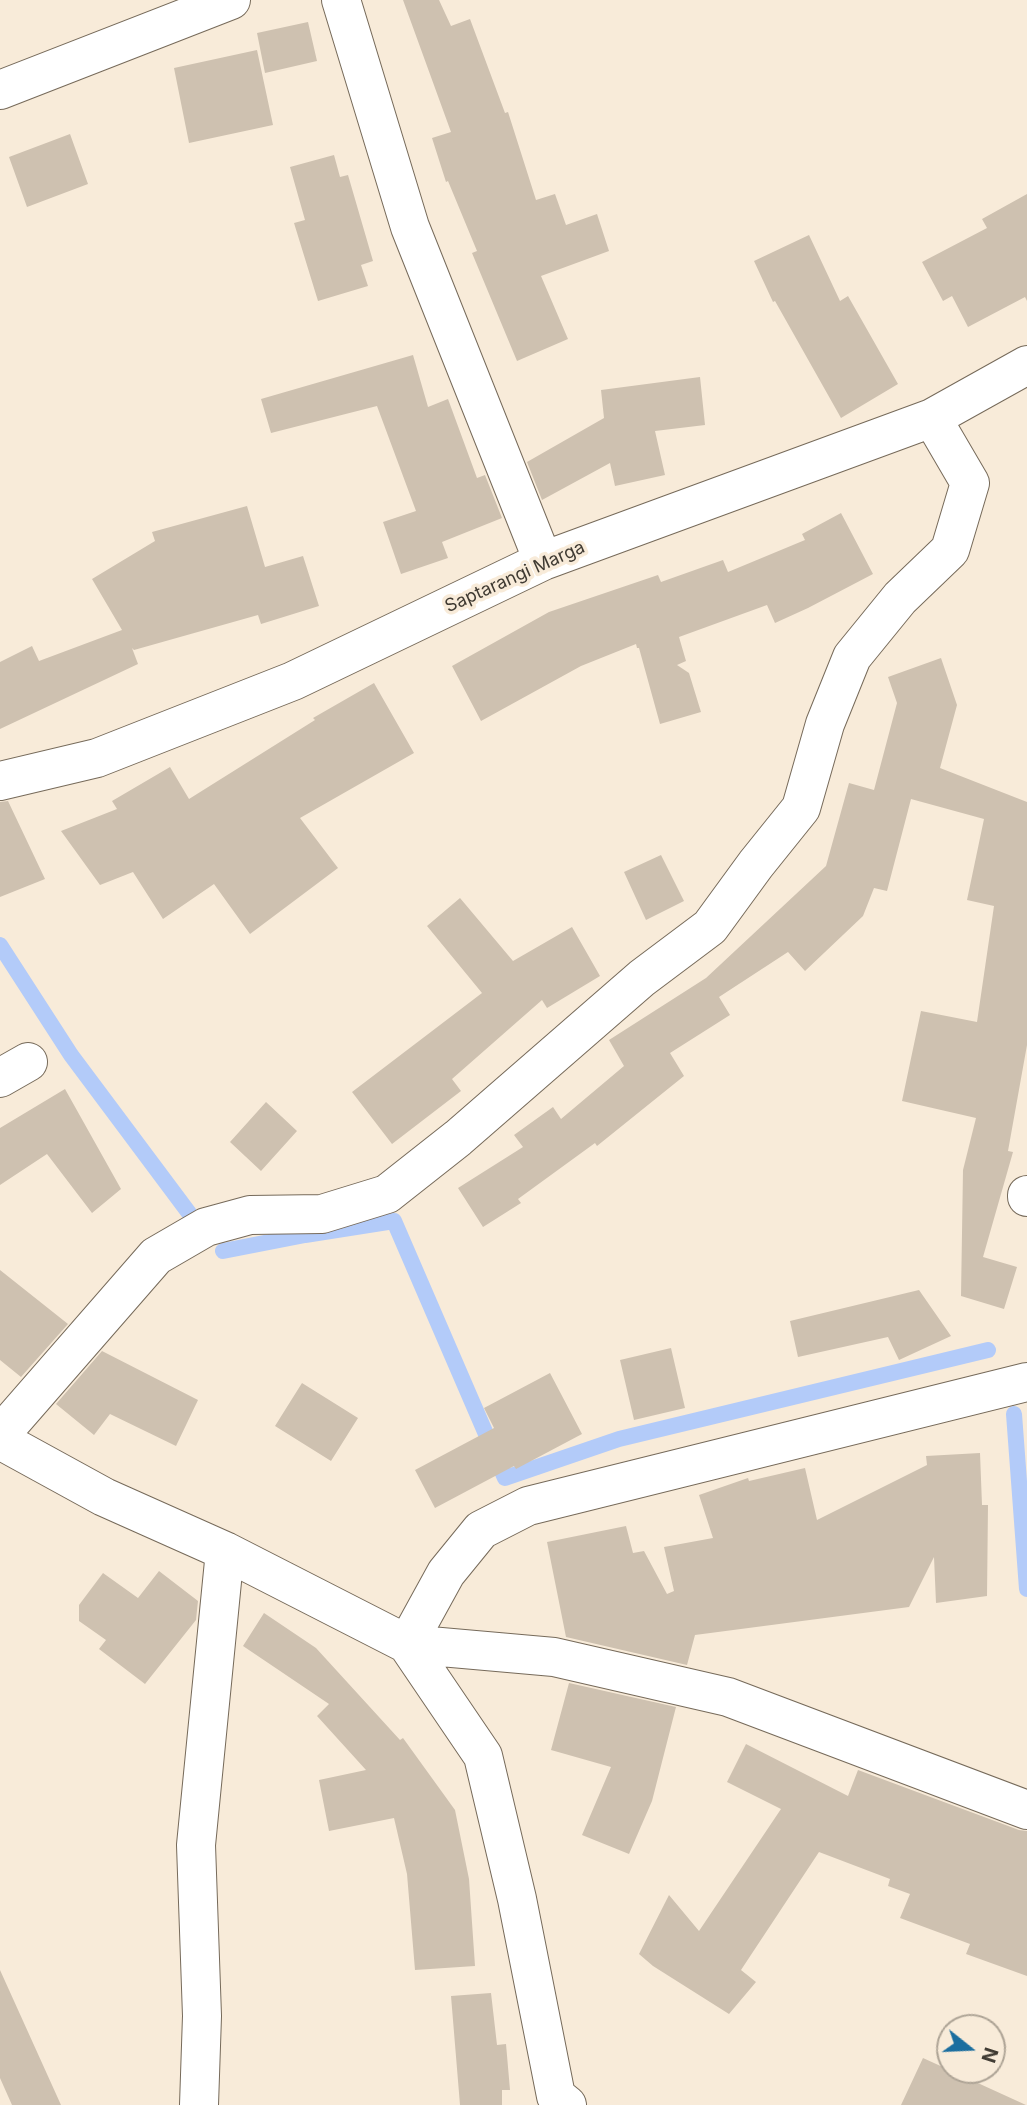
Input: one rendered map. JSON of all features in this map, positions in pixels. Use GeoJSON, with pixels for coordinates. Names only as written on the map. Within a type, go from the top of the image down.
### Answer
{"type":"FeatureCollection","features":[{"type":"Feature","properties":{"kind":"street"},"geometry":{"type":"LineString","coordinates":[[0,90],[230,0]]}},
{"type":"Feature","properties":{"kind":"street"},"geometry":{"type":"LineString","coordinates":[[341,0],[410,227],[543,561]]}},
{"type":"Feature","properties":{"kind":"street","name":"Saptarangi Marga"},"geometry":{"type":"LineString","coordinates":[[0,780],[97,758],[293,681],[543,561],[932,418],[1027,365]]}},
{"type":"Feature","properties":{"kind":"street"},"geometry":{"type":"LineString","coordinates":[[932,418],[970,483],[950,551],[900,598],[852,657],[825,724],[801,808],[710,927],[642,978],[458,1138],[387,1194],[322,1213],[250,1215],[206,1227],[156,1256],[0,1437],[104,1497],[225,1551],[407,1644],[554,1657],[727,1697],[1027,1810]]}},
{"type":"Feature","properties":{"kind":"street"},"geometry":{"type":"LineString","coordinates":[[407,1644],[446,1573],[481,1530],[528,1506],[1027,1382]]}},
{"type":"Feature","properties":{"kind":"street"},"geometry":{"type":"LineString","coordinates":[[199,2105],[202,2016],[196,1845],[225,1551]]}},
{"type":"Feature","properties":{"kind":"street"},"geometry":{"type":"LineString","coordinates":[[407,1644],[483,1756],[517,1899],[559,2102]]}},
{"type":"Feature","properties":{"kind":"building"},"geometry":{"type":"Polygon","coordinates":[[[403,0],[439,0],[451,26],[470,19],[505,113],[508,112],[536,200],[555,194],[566,225],[597,214],[609,251],[541,276],[568,339],[517,361],[472,253],[477,251],[448,181],[446,182],[432,138],[451,132],[403,0]]]}},
{"type":"Feature","properties":{"kind":"building"},"geometry":{"type":"Polygon","coordinates":[[[308,22],[317,61],[265,73],[257,33],[308,22]]]}},
{"type":"Feature","properties":{"kind":"building"},"geometry":{"type":"Polygon","coordinates":[[[257,50],[273,125],[189,143],[174,68],[257,50]]]}},
{"type":"Feature","properties":{"kind":"building"},"geometry":{"type":"Polygon","coordinates":[[[70,134],[88,184],[27,207],[9,157],[70,134]]]}},
{"type":"Feature","properties":{"kind":"building"},"geometry":{"type":"Polygon","coordinates":[[[334,155],[340,177],[348,175],[373,261],[361,265],[368,286],[318,301],[294,223],[305,220],[290,167],[334,155]]]}},
{"type":"Feature","properties":{"kind":"building"},"geometry":{"type":"Polygon","coordinates":[[[1027,194],[1027,301],[1025,297],[968,327],[952,296],[943,301],[922,262],[987,228],[982,219],[1027,194]]]}},
{"type":"Feature","properties":{"kind":"building"},"geometry":{"type":"Polygon","coordinates":[[[809,235],[840,301],[848,296],[898,384],[841,418],[775,301],[773,302],[754,261],[809,235]]]}},
{"type":"Feature","properties":{"kind":"building"},"geometry":{"type":"Polygon","coordinates":[[[413,355],[428,407],[448,399],[477,478],[485,475],[502,518],[442,542],[448,558],[401,574],[383,522],[416,511],[377,406],[271,433],[261,399],[413,355]]]}},
{"type":"Feature","properties":{"kind":"building"},"geometry":{"type":"Polygon","coordinates":[[[700,377],[705,425],[655,431],[665,475],[615,486],[610,463],[542,500],[527,462],[604,418],[601,390],[700,377]]]}},
{"type":"Feature","properties":{"kind":"building"},"geometry":{"type":"Polygon","coordinates":[[[247,506],[265,567],[303,556],[319,606],[261,624],[258,615],[134,650],[132,648],[138,664],[0,729],[0,662],[32,646],[39,661],[122,630],[92,579],[155,541],[152,532],[247,506]]]}},
{"type":"Feature","properties":{"kind":"building"},"geometry":{"type":"Polygon","coordinates":[[[841,513],[873,574],[775,623],[767,605],[679,637],[686,661],[677,665],[689,673],[701,712],[660,724],[636,644],[581,666],[481,721],[452,666],[549,612],[658,575],[661,582],[723,560],[728,572],[805,540],[802,534],[841,513]]]}},
{"type":"Feature","properties":{"kind":"building"},"geometry":{"type":"Polygon","coordinates":[[[941,658],[957,705],[940,768],[1027,802],[1027,1045],[1008,1151],[1013,1152],[983,1257],[1017,1267],[1004,1309],[961,1296],[963,1170],[976,1118],[902,1101],[921,1011],[977,1022],[994,906],[967,900],[984,819],[911,799],[887,891],[874,888],[863,916],[805,971],[788,952],[719,997],[730,1015],[670,1053],[684,1076],[597,1146],[595,1143],[518,1199],[521,1203],[483,1227],[458,1188],[523,1147],[514,1135],[553,1107],[561,1119],[624,1066],[609,1040],[706,978],[826,866],[849,783],[874,790],[897,703],[888,677],[941,658]]]}},
{"type":"Feature","properties":{"kind":"building"},"geometry":{"type":"Polygon","coordinates":[[[374,683],[414,753],[300,818],[338,868],[250,934],[214,884],[163,919],[133,872],[100,885],[61,831],[117,809],[112,801],[170,767],[189,799],[315,720],[313,718],[374,683]]]}},
{"type":"Feature","properties":{"kind":"building"},"geometry":{"type":"Polygon","coordinates":[[[8,801],[45,879],[0,897],[0,802],[8,801]]]}},
{"type":"Feature","properties":{"kind":"building"},"geometry":{"type":"Polygon","coordinates":[[[661,855],[684,901],[646,920],[624,872],[661,855]]]}},
{"type":"Feature","properties":{"kind":"building"},"geometry":{"type":"Polygon","coordinates":[[[460,898],[513,961],[572,927],[600,976],[547,1008],[542,1000],[452,1079],[461,1091],[392,1144],[352,1092],[482,993],[427,926],[460,898]]]}},
{"type":"Feature","properties":{"kind":"building"},"geometry":{"type":"Polygon","coordinates":[[[65,1089],[121,1189],[92,1213],[47,1154],[0,1185],[0,1128],[65,1089]]]}},
{"type":"Feature","properties":{"kind":"building"},"geometry":{"type":"Polygon","coordinates":[[[266,1102],[297,1131],[261,1171],[230,1142],[266,1102]]]}},
{"type":"Feature","properties":{"kind":"building"},"geometry":{"type":"Polygon","coordinates":[[[0,1270],[68,1324],[21,1377],[0,1360],[0,1270]]]}},
{"type":"Feature","properties":{"kind":"building"},"geometry":{"type":"Polygon","coordinates":[[[919,1290],[951,1336],[899,1360],[888,1337],[798,1357],[790,1321],[919,1290]]]}},
{"type":"Feature","properties":{"kind":"building"},"geometry":{"type":"Polygon","coordinates":[[[671,1348],[685,1408],[634,1420],[620,1360],[671,1348]]]}},
{"type":"Feature","properties":{"kind":"building"},"geometry":{"type":"Polygon","coordinates":[[[102,1351],[198,1400],[176,1446],[110,1414],[94,1435],[56,1404],[102,1351]]]}},
{"type":"Feature","properties":{"kind":"building"},"geometry":{"type":"Polygon","coordinates":[[[550,1373],[582,1434],[435,1508],[415,1470],[494,1428],[484,1408],[550,1373]]]}},
{"type":"Feature","properties":{"kind":"building"},"geometry":{"type":"Polygon","coordinates":[[[302,1383],[358,1418],[331,1461],[275,1426],[302,1383]]]}},
{"type":"Feature","properties":{"kind":"building"},"geometry":{"type":"Polygon","coordinates":[[[980,1453],[982,1505],[988,1505],[987,1596],[936,1603],[934,1557],[909,1607],[695,1635],[687,1665],[566,1637],[547,1542],[626,1526],[633,1553],[644,1551],[667,1594],[674,1591],[664,1547],[713,1538],[699,1495],[748,1478],[749,1481],[805,1468],[817,1520],[927,1465],[926,1456],[980,1453]]]}},
{"type":"Feature","properties":{"kind":"building"},"geometry":{"type":"Polygon","coordinates":[[[159,1571],[198,1601],[196,1620],[145,1684],[99,1649],[106,1640],[79,1621],[79,1605],[103,1573],[138,1598],[159,1571]]]}},
{"type":"Feature","properties":{"kind":"building"},"geometry":{"type":"Polygon","coordinates":[[[264,1613],[316,1648],[400,1740],[403,1738],[455,1810],[469,1879],[475,1966],[415,1970],[407,1874],[394,1818],[329,1831],[319,1780],[366,1770],[317,1716],[329,1704],[243,1646],[264,1613]]]}},
{"type":"Feature","properties":{"kind":"building"},"geometry":{"type":"Polygon","coordinates":[[[569,1683],[676,1707],[652,1801],[629,1854],[582,1835],[611,1767],[551,1750],[569,1683]]]}},
{"type":"Feature","properties":{"kind":"building"},"geometry":{"type":"Polygon","coordinates":[[[746,1744],[848,1796],[858,1770],[1027,1831],[1027,1976],[966,1954],[970,1944],[900,1918],[910,1894],[888,1886],[890,1879],[819,1852],[741,1970],[756,1982],[729,2014],[653,1966],[639,1954],[669,1895],[699,1931],[781,1809],[727,1782],[746,1744]]]}},
{"type":"Feature","properties":{"kind":"building"},"geometry":{"type":"Polygon","coordinates":[[[0,1970],[61,2105],[12,2105],[0,2078],[0,1970]]]}},
{"type":"Feature","properties":{"kind":"building"},"geometry":{"type":"Polygon","coordinates":[[[491,1993],[497,2045],[506,2044],[510,2090],[502,2090],[502,2105],[460,2105],[451,1996],[491,1993]]]}},
{"type":"Feature","properties":{"kind":"building"},"geometry":{"type":"Polygon","coordinates":[[[923,2058],[936,2064],[936,2084],[980,2084],[1026,2105],[901,2105],[923,2058]]]}},
{"type":"Feature","properties":{"kind":"waterway"},"geometry":{"type":"LineString","coordinates":[[0,945],[71,1055],[189,1213]]}},
{"type":"Feature","properties":{"kind":"waterway"},"geometry":{"type":"LineString","coordinates":[[223,1251],[394,1221],[505,1478],[619,1439],[988,1350]]}},
{"type":"Feature","properties":{"kind":"waterway"},"geometry":{"type":"LineString","coordinates":[[1014,1414],[1027,1589]]}}]}
